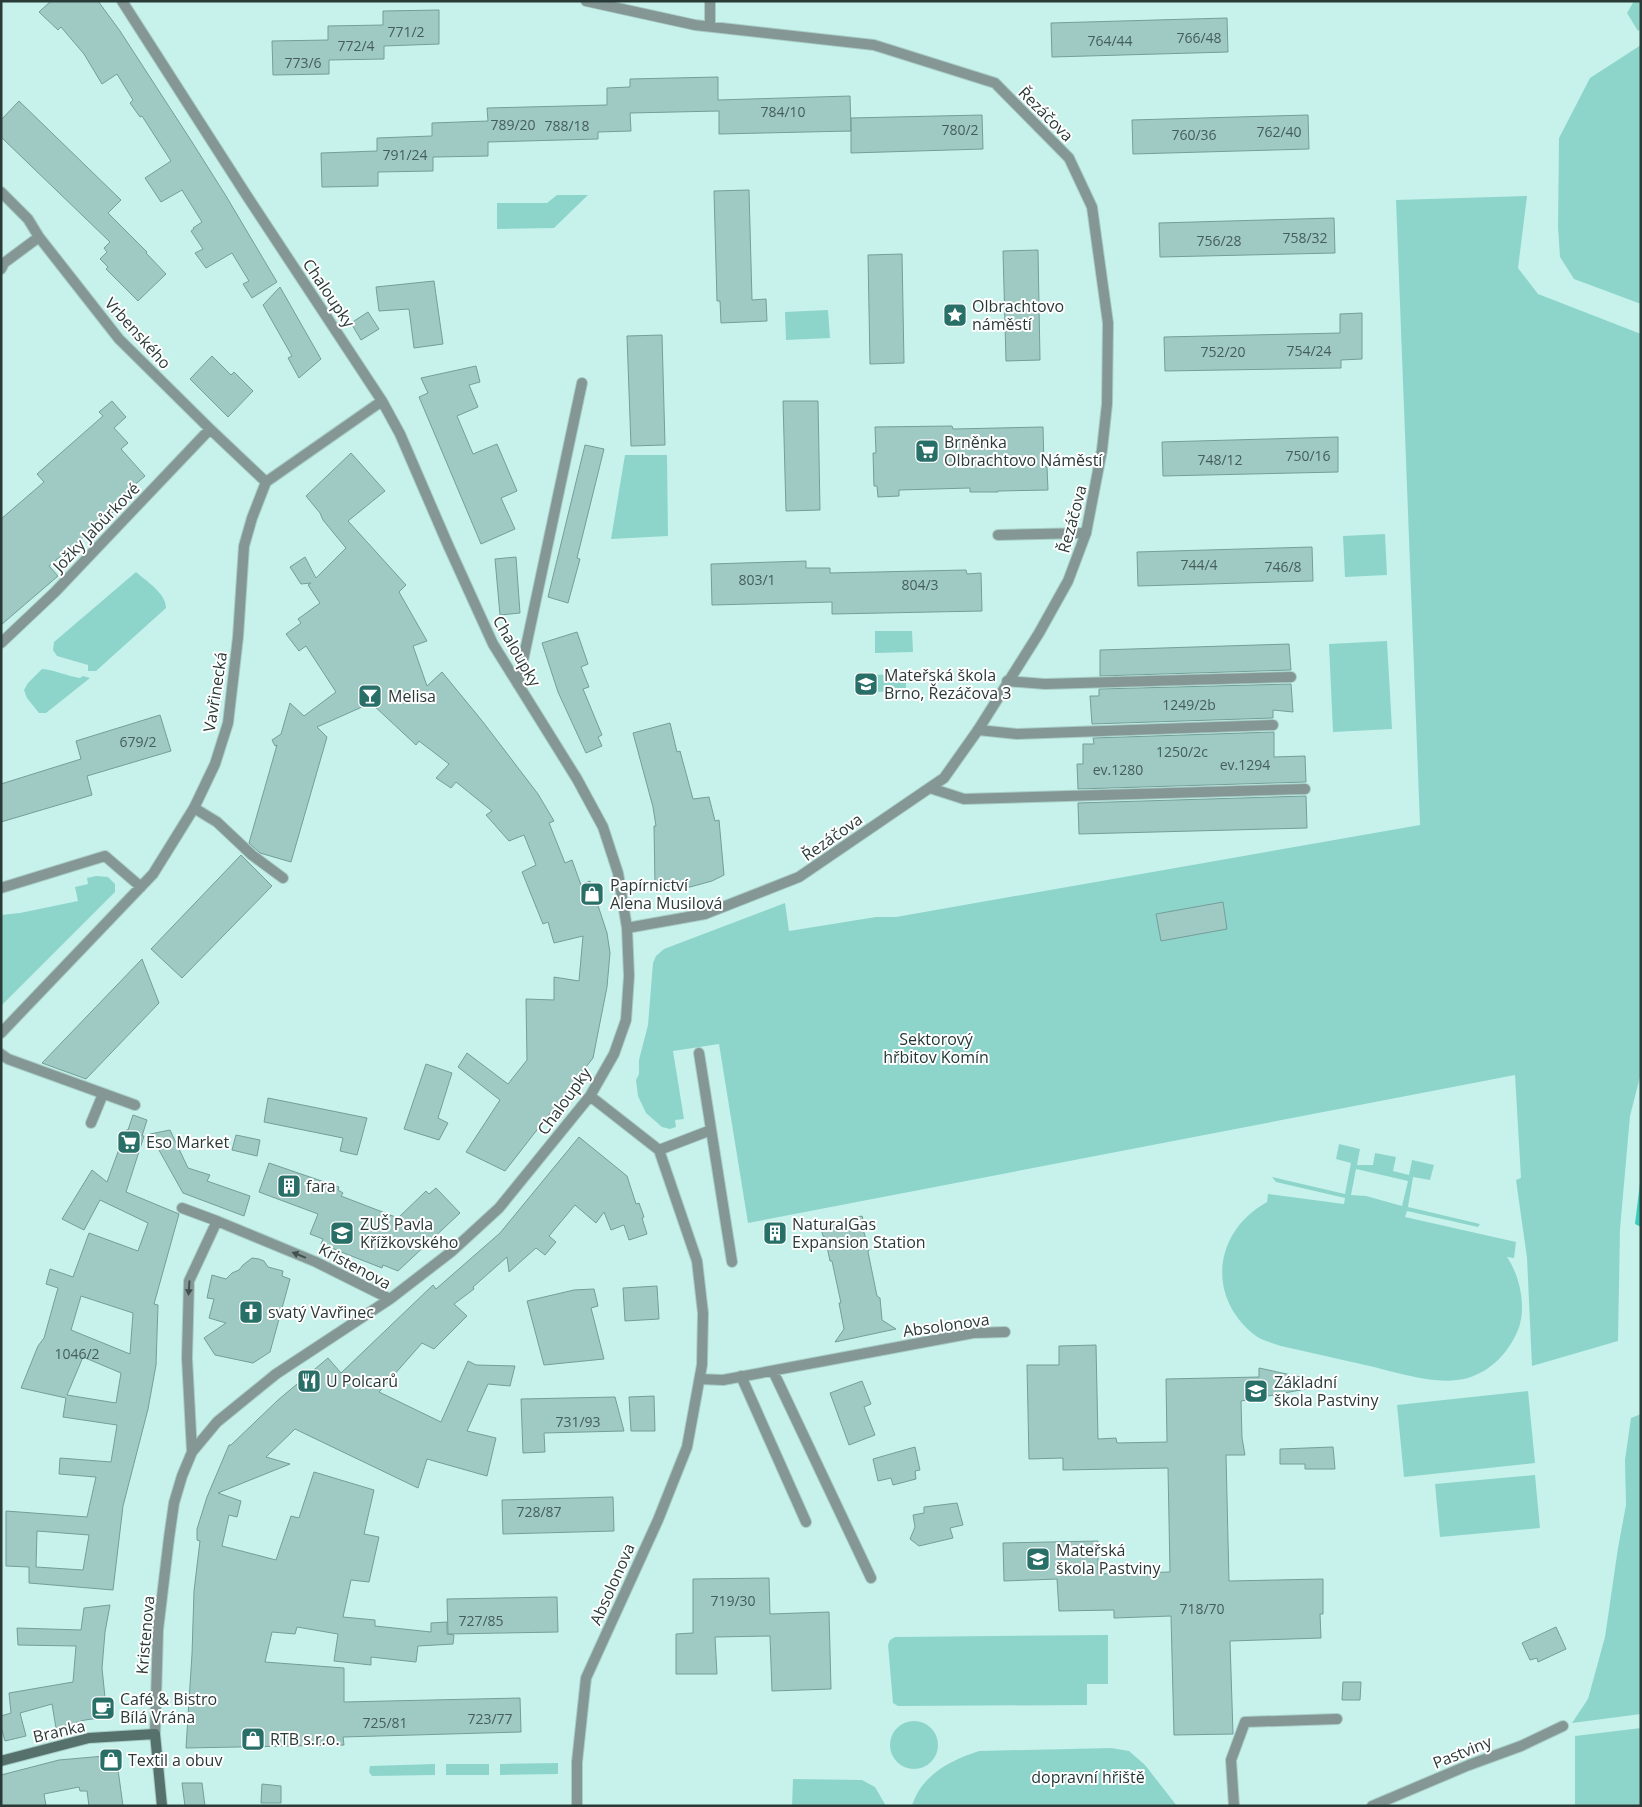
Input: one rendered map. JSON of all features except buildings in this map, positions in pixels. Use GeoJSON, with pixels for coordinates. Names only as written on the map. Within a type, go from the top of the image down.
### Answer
{"type":"FeatureCollection","features":[{"type":"Feature","properties":{"kind":"street","name":"Chaloupky"},"geometry":{"type":"LineString","coordinates":[[122,1],[247,196],[382,400],[400,434],[493,644],[577,779],[603,827],[618,873],[627,928],[629,976],[626,1020],[614,1054],[590,1096],[499,1208],[451,1252],[390,1299]]}},
{"type":"Feature","properties":{"kind":"street","name":"Řezáčova"},"geometry":{"type":"LineString","coordinates":[[586,1],[695,25],[874,45],[994,83],[1069,158],[1092,207],[1108,323],[1107,404],[1100,468],[1086,533],[1068,581],[1039,633],[978,730],[944,778],[799,877],[705,914],[627,928]]}},
{"type":"Feature","properties":{"kind":"street"},"geometry":{"type":"LineString","coordinates":[[710,1],[710,26]]}},
{"type":"Feature","properties":{"kind":"street","name":"Vrbenského"},"geometry":{"type":"LineString","coordinates":[[1,192],[28,219],[39,238],[118,339],[266,482]]}},
{"type":"Feature","properties":{"kind":"street"},"geometry":{"type":"LineString","coordinates":[[1,269],[4,263],[39,238]]}},
{"type":"Feature","properties":{"kind":"street"},"geometry":{"type":"LineString","coordinates":[[518,684],[582,383]]}},
{"type":"Feature","properties":{"kind":"street"},"geometry":{"type":"LineString","coordinates":[[266,482],[382,400]]}},
{"type":"Feature","properties":{"kind":"street","name":"Jožky Jabůrkové"},"geometry":{"type":"LineString","coordinates":[[1,643],[55,592],[210,429]]}},
{"type":"Feature","properties":{"kind":"street","name":"Vavřinecká"},"geometry":{"type":"LineString","coordinates":[[1,1034],[153,874],[194,808],[215,764],[228,723],[238,637],[244,546],[252,518],[266,482]]}},
{"type":"Feature","properties":{"kind":"street"},"geometry":{"type":"LineString","coordinates":[[998,535],[1086,533]]}},
{"type":"Feature","properties":{"kind":"street"},"geometry":{"type":"LineString","coordinates":[[1008,681],[1045,684],[1292,677]]}},
{"type":"Feature","properties":{"kind":"street"},"geometry":{"type":"LineString","coordinates":[[978,730],[1017,734],[1273,725]]}},
{"type":"Feature","properties":{"kind":"street"},"geometry":{"type":"LineString","coordinates":[[930,788],[964,799],[1305,789]]}},
{"type":"Feature","properties":{"kind":"street"},"geometry":{"type":"LineString","coordinates":[[194,808],[217,822],[252,856],[283,878]]}},
{"type":"Feature","properties":{"kind":"street"},"geometry":{"type":"LineString","coordinates":[[1,888],[105,856],[141,887]]}},
{"type":"Feature","properties":{"kind":"street"},"geometry":{"type":"LineString","coordinates":[[699,1053],[732,1262]]}},
{"type":"Feature","properties":{"kind":"street"},"geometry":{"type":"LineString","coordinates":[[1,1054],[8,1059],[135,1105]]}},
{"type":"Feature","properties":{"kind":"street"},"geometry":{"type":"LineString","coordinates":[[91,1123],[103,1094]]}},
{"type":"Feature","properties":{"kind":"street"},"geometry":{"type":"LineString","coordinates":[[590,1096],[659,1150],[711,1130]]}},
{"type":"Feature","properties":{"kind":"street","name":"Absolonova"},"geometry":{"type":"LineString","coordinates":[[577,1806],[577,1762],[586,1678],[658,1520],[687,1447],[702,1365],[703,1313],[696,1261],[659,1150]]}},
{"type":"Feature","properties":{"kind":"street","name":"Kristenova"},"geometry":{"type":"LineString","coordinates":[[182,1208],[316,1262],[390,1299]]}},
{"type":"Feature","properties":{"kind":"street","name":"Kristenova"},"geometry":{"type":"LineString","coordinates":[[192,1452],[187,1358],[189,1281],[217,1221]]}},
{"type":"Feature","properties":{"kind":"street","name":"Kristenova"},"geometry":{"type":"LineString","coordinates":[[155,1734],[158,1630],[169,1538],[174,1503],[192,1452],[216,1422],[276,1374],[390,1299]]}},
{"type":"Feature","properties":{"kind":"street","name":"Absolonova"},"geometry":{"type":"LineString","coordinates":[[700,1379],[723,1380],[973,1332],[1005,1332]]}},
{"type":"Feature","properties":{"kind":"street"},"geometry":{"type":"LineString","coordinates":[[773,1371],[871,1578]]}},
{"type":"Feature","properties":{"kind":"street"},"geometry":{"type":"LineString","coordinates":[[741,1376],[806,1522]]}},
{"type":"Feature","properties":{"kind":"street"},"geometry":{"type":"LineString","coordinates":[[1234,1806],[1231,1760],[1245,1722],[1338,1719]]}},
{"type":"Feature","properties":{"kind":"street","name":"Pastviny"},"geometry":{"type":"LineString","coordinates":[[1372,1806],[1521,1746],[1563,1726]]}},
{"type":"Feature","properties":{"kind":"street"},"geometry":{"type":"LineString","coordinates":[[155,1734],[162,1806]]}},
{"type":"Feature","properties":{"kind":"street","name":"Branka"},"geometry":{"type":"LineString","coordinates":[[1,1761],[89,1738],[155,1734]]}},
{"type":"Feature","properties":{"kind":"green space"},"geometry":{"type":"Polygon","coordinates":[[[1634,1],[1641,1],[1641,29],[1638,31],[1627,13],[1634,1]]]}},
{"type":"Feature","properties":{"kind":"green space"},"geometry":{"type":"Polygon","coordinates":[[[1641,45],[1641,304],[1574,279],[1560,257],[1558,227],[1559,138],[1590,78],[1641,45]]]}},
{"type":"Feature","properties":{"kind":"green space"},"geometry":{"type":"Polygon","coordinates":[[[557,195],[588,195],[554,228],[497,229],[497,203],[547,203],[557,195]]]}},
{"type":"Feature","properties":{"kind":"green space","name":"Sektorový hřbitov Komín"},"geometry":{"type":"Polygon","coordinates":[[[1527,196],[1518,268],[1538,294],[1641,334],[1641,1073],[1630,1116],[1620,1229],[1618,1341],[1532,1366],[1527,1258],[1516,1180],[1521,1178],[1515,1075],[748,1223],[719,1044],[673,1051],[684,1119],[675,1120],[676,1127],[670,1129],[662,1127],[646,1113],[638,1096],[636,1080],[639,1074],[639,1060],[648,1025],[653,963],[656,956],[664,949],[785,903],[789,931],[876,917],[896,917],[1420,825],[1396,200],[1527,196]]]}},
{"type":"Feature","properties":{"kind":"green space"},"geometry":{"type":"Polygon","coordinates":[[[828,310],[830,338],[786,340],[785,312],[828,310]]]}},
{"type":"Feature","properties":{"kind":"green space"},"geometry":{"type":"Polygon","coordinates":[[[625,455],[667,455],[668,536],[611,539],[625,455]]]}},
{"type":"Feature","properties":{"kind":"green space"},"geometry":{"type":"Polygon","coordinates":[[[1385,534],[1387,575],[1345,577],[1343,536],[1385,534]]]}},
{"type":"Feature","properties":{"kind":"green space"},"geometry":{"type":"Polygon","coordinates":[[[136,572],[159,592],[163,597],[166,608],[96,671],[88,671],[88,665],[57,656],[53,650],[54,642],[136,572]]]}},
{"type":"Feature","properties":{"kind":"green space"},"geometry":{"type":"Polygon","coordinates":[[[875,631],[912,631],[913,652],[875,653],[875,631]]]}},
{"type":"Feature","properties":{"kind":"green space"},"geometry":{"type":"Polygon","coordinates":[[[1387,641],[1392,729],[1333,732],[1329,644],[1387,641]]]}},
{"type":"Feature","properties":{"kind":"green space"},"geometry":{"type":"Polygon","coordinates":[[[42,669],[80,678],[83,676],[90,678],[46,713],[39,713],[27,698],[24,690],[28,683],[42,669]]]}},
{"type":"Feature","properties":{"kind":"green space"},"geometry":{"type":"Polygon","coordinates":[[[906,674],[906,691],[871,692],[871,675],[906,674]]]}},
{"type":"Feature","properties":{"kind":"green space"},"geometry":{"type":"Polygon","coordinates":[[[96,876],[108,877],[115,884],[115,892],[1,1006],[1,915],[78,901],[75,887],[88,884],[87,878],[96,876]]]}},
{"type":"Feature","properties":{"kind":"green space"},"geometry":{"type":"Polygon","coordinates":[[[1339,1144],[1360,1149],[1357,1165],[1373,1165],[1375,1153],[1396,1157],[1393,1171],[1409,1175],[1412,1160],[1434,1165],[1430,1180],[1413,1177],[1408,1207],[1480,1224],[1478,1227],[1407,1211],[1405,1217],[1516,1242],[1514,1258],[1507,1257],[1512,1265],[1521,1292],[1521,1321],[1510,1346],[1492,1366],[1476,1375],[1457,1380],[1433,1380],[1409,1376],[1265,1341],[1256,1336],[1240,1321],[1229,1303],[1223,1285],[1222,1266],[1235,1230],[1249,1215],[1267,1202],[1268,1194],[1344,1204],[1345,1198],[1276,1182],[1272,1177],[1345,1194],[1351,1163],[1336,1159],[1339,1144]],[[1356,1169],[1351,1195],[1366,1196],[1402,1206],[1408,1181],[1356,1169]]]}},
{"type":"Feature","properties":{"kind":"green space"},"geometry":{"type":"Polygon","coordinates":[[[1528,1391],[1535,1463],[1404,1477],[1397,1405],[1528,1391]]]}},
{"type":"Feature","properties":{"kind":"green space"},"geometry":{"type":"Polygon","coordinates":[[[1641,1414],[1641,1714],[1572,1723],[1588,1699],[1605,1637],[1626,1505],[1625,1460],[1631,1418],[1641,1414]]]}},
{"type":"Feature","properties":{"kind":"green space"},"geometry":{"type":"Polygon","coordinates":[[[1535,1475],[1540,1528],[1440,1537],[1435,1484],[1535,1475]]]}},
{"type":"Feature","properties":{"kind":"green space"},"geometry":{"type":"Polygon","coordinates":[[[1108,1635],[1108,1684],[1087,1684],[1087,1705],[898,1706],[893,1703],[888,1645],[890,1640],[895,1637],[1108,1635]]]}},
{"type":"Feature","properties":{"kind":"green space"},"geometry":{"type":"Polygon","coordinates":[[[914,1721],[923,1723],[931,1728],[936,1736],[938,1745],[936,1754],[931,1762],[923,1767],[914,1769],[905,1767],[897,1762],[892,1754],[890,1745],[892,1736],[897,1728],[905,1723],[914,1721]]]}},
{"type":"Feature","properties":{"kind":"green space"},"geometry":{"type":"Polygon","coordinates":[[[1641,1728],[1641,1806],[1575,1806],[1575,1736],[1641,1728]]]}},
{"type":"Feature","properties":{"kind":"green space","name":"dopravní hřiště"},"geometry":{"type":"Polygon","coordinates":[[[1111,1748],[1129,1751],[1145,1765],[1177,1806],[912,1806],[922,1786],[938,1770],[958,1759],[979,1751],[1111,1748]]]}},
{"type":"Feature","properties":{"kind":"green space"},"geometry":{"type":"Polygon","coordinates":[[[558,1763],[558,1774],[500,1775],[500,1764],[558,1763]]]}},
{"type":"Feature","properties":{"kind":"green space"},"geometry":{"type":"Polygon","coordinates":[[[435,1764],[435,1775],[372,1776],[369,1772],[370,1766],[435,1764]]]}},
{"type":"Feature","properties":{"kind":"green space"},"geometry":{"type":"Polygon","coordinates":[[[446,1764],[489,1764],[489,1775],[446,1775],[446,1764]]]}},
{"type":"Feature","properties":{"kind":"green space"},"geometry":{"type":"Polygon","coordinates":[[[793,1779],[862,1780],[875,1787],[886,1806],[792,1806],[793,1779]]]}},
{"type":"Feature","properties":{"kind":"shaded area"},"geometry":{"type":"Polygon","coordinates":[[[1641,1175],[1641,1227],[1635,1224],[1641,1175]]]}},
{"type":"Feature","properties":{"kind":"place","name":"Olbrachtovo náměstí"},"geometry":{"type":"Point","coordinates":[955,315]}},
{"type":"Feature","properties":{"kind":"place","name":"Brněnka Olbrachtovo Náměstí"},"geometry":{"type":"Point","coordinates":[927,451]}},
{"type":"Feature","properties":{"kind":"place","name":"Mateřská škola Brno, Řezáčova 3"},"geometry":{"type":"Point","coordinates":[866,684]}},
{"type":"Feature","properties":{"kind":"place","name":"Melisa"},"geometry":{"type":"Point","coordinates":[370,696]}},
{"type":"Feature","properties":{"kind":"place","name":"Papírnictví Alena Musilová"},"geometry":{"type":"Point","coordinates":[592,894]}},
{"type":"Feature","properties":{"kind":"place","name":"Eso Market"},"geometry":{"type":"Point","coordinates":[129,1142]}},
{"type":"Feature","properties":{"kind":"place","name":"fara"},"geometry":{"type":"Point","coordinates":[289,1186]}},
{"type":"Feature","properties":{"kind":"place","name":"ZUŠ Pavla Křížkovského"},"geometry":{"type":"Point","coordinates":[342,1233]}},
{"type":"Feature","properties":{"kind":"place","name":"NaturalGas Expansion Station"},"geometry":{"type":"Point","coordinates":[775,1233]}},
{"type":"Feature","properties":{"kind":"place","name":"svatý Vavřinec"},"geometry":{"type":"Point","coordinates":[251,1312]}},
{"type":"Feature","properties":{"kind":"place","name":"U Polcarů"},"geometry":{"type":"Point","coordinates":[309,1381]}},
{"type":"Feature","properties":{"kind":"place","name":"Základní škola Pastviny"},"geometry":{"type":"Point","coordinates":[1256,1391]}},
{"type":"Feature","properties":{"kind":"place","name":"Mateřská škola Pastviny"},"geometry":{"type":"Point","coordinates":[1038,1559]}},
{"type":"Feature","properties":{"kind":"place","name":"Café & Bistro Bílá Vrána"},"geometry":{"type":"Point","coordinates":[103,1708]}},
{"type":"Feature","properties":{"kind":"place","name":"RTB s.r.o."},"geometry":{"type":"Point","coordinates":[253,1739]}},
{"type":"Feature","properties":{"kind":"place","name":"Textil a obuv"},"geometry":{"type":"Point","coordinates":[111,1760]}}]}
